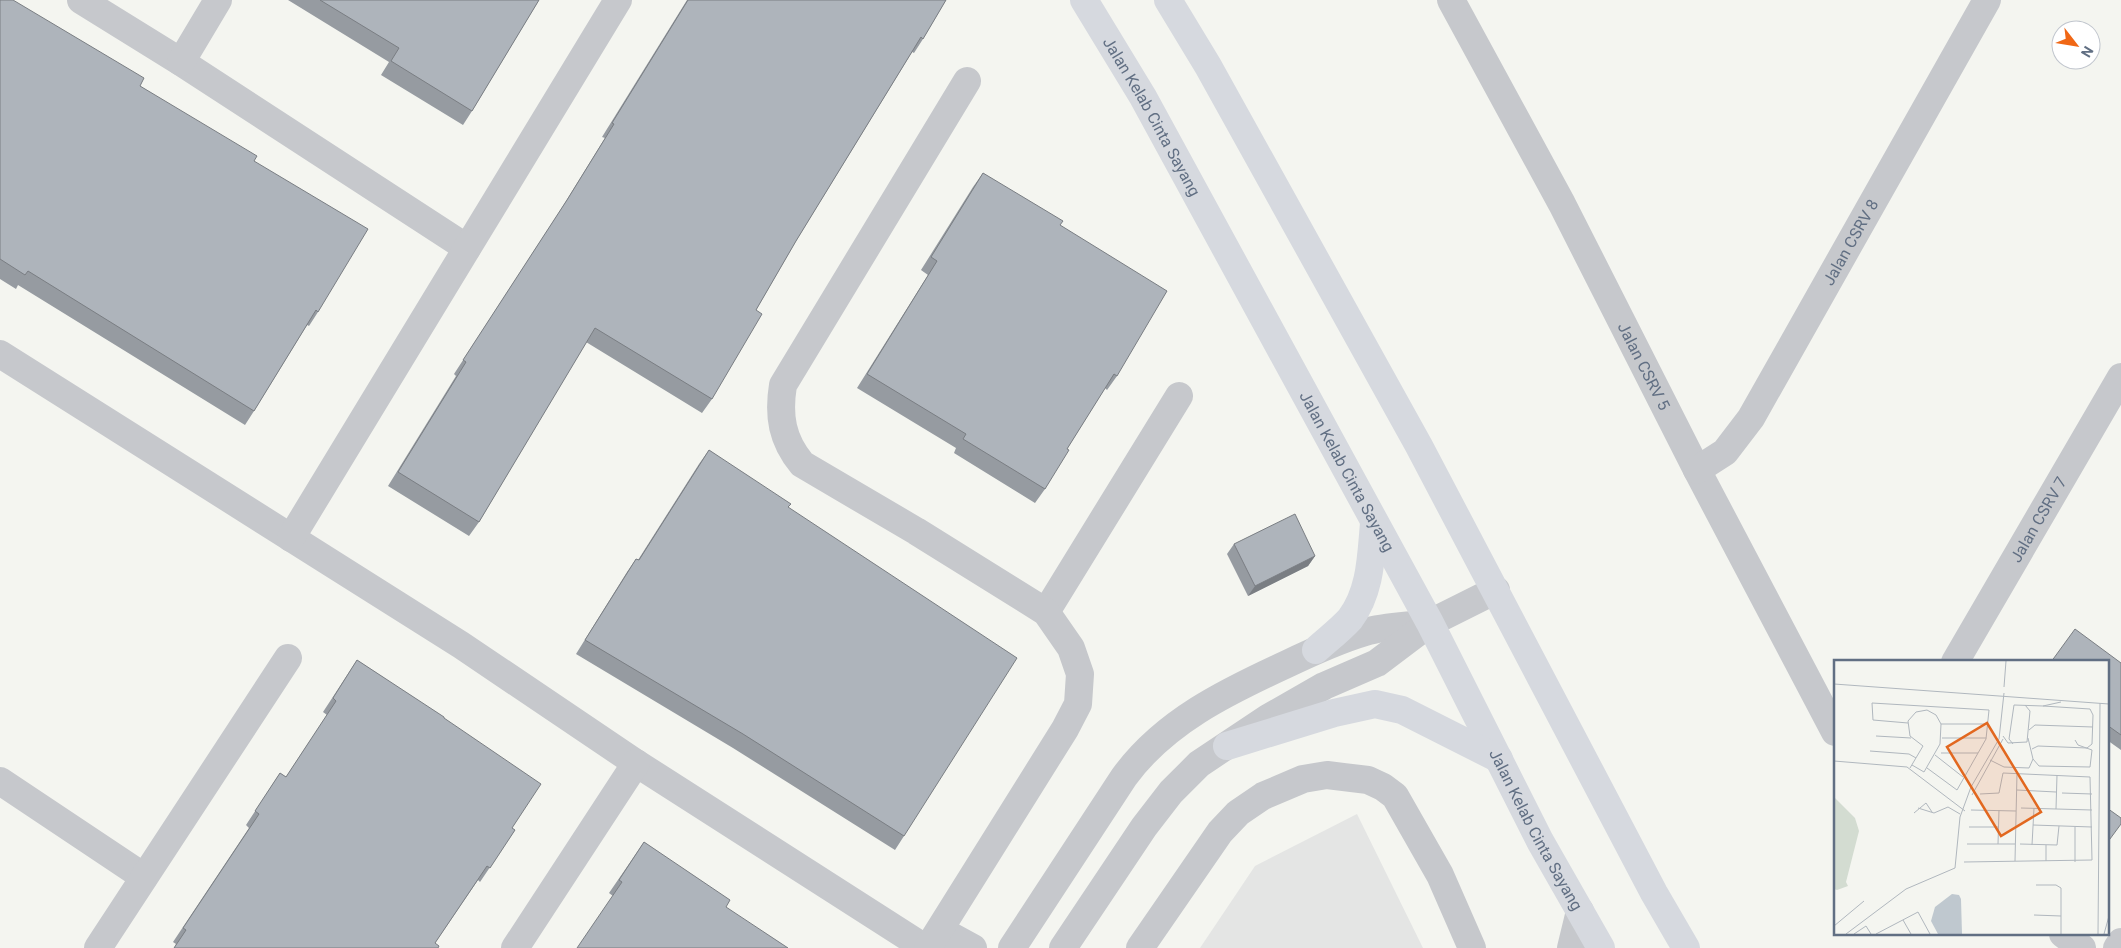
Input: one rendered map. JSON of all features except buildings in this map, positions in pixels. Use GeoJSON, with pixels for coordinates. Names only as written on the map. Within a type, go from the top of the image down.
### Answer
{"type":"FeatureCollection","features":[{"type":"Feature","properties":{"kind":"main road","name":"Jalan Kelab Cinta Sayang"},"geometry":{"type":"LineString","coordinates":[[1084,0],[1143,97],[1430,623],[1540,841],[1601,948]]}},
{"type":"Feature","properties":{"kind":"main road"},"geometry":{"type":"LineString","coordinates":[[1168,0],[1208,66],[1419,446],[1654,893],[1686,948]]}},
{"type":"Feature","properties":{"kind":"main road"},"geometry":{"type":"LineString","coordinates":[[1316,650],[1349,619],[1363,598],[1369,574],[1374,523]]}},
{"type":"Feature","properties":{"kind":"main road"},"geometry":{"type":"LineString","coordinates":[[1227,746],[1334,713],[1375,704],[1402,710],[1499,759]]}},
{"type":"Feature","properties":{"kind":"street"},"geometry":{"type":"LineString","coordinates":[[81,0],[181,62],[467,248]]}},
{"type":"Feature","properties":{"kind":"street"},"geometry":{"type":"LineString","coordinates":[[181,62],[218,0]]}},
{"type":"Feature","properties":{"kind":"street"},"geometry":{"type":"LineString","coordinates":[[291,538],[618,0]]}},
{"type":"Feature","properties":{"kind":"street","name":"Jalan CSRV 5"},"geometry":{"type":"LineString","coordinates":[[1451,0],[1562,204],[1697,470],[1834,730]]}},
{"type":"Feature","properties":{"kind":"street","name":"Jalan CSRV 8"},"geometry":{"type":"LineString","coordinates":[[1697,470],[1725,452],[1751,418],[1987,0]]}},
{"type":"Feature","properties":{"kind":"street"},"geometry":{"type":"LineString","coordinates":[[931,942],[1046,761],[1078,704],[1080,674],[1071,648],[1046,612],[916,531],[802,464],[788,445],[780,417],[780,402],[784,385],[968,81]]}},
{"type":"Feature","properties":{"kind":"street"},"geometry":{"type":"LineString","coordinates":[[0,354],[461,645],[636,763],[931,942],[974,948]]}},
{"type":"Feature","properties":{"kind":"street","name":"Jalan CSRV 7"},"geometry":{"type":"LineString","coordinates":[[1956,660],[2121,377]]}},
{"type":"Feature","properties":{"kind":"street"},"geometry":{"type":"LineString","coordinates":[[1046,612],[1179,396]]}},
{"type":"Feature","properties":{"kind":"street"},"geometry":{"type":"LineString","coordinates":[[1063,948],[1144,827],[1171,792],[1199,764],[1268,718],[1324,686],[1377,663],[1430,623],[1496,590]]}},
{"type":"Feature","properties":{"kind":"street"},"geometry":{"type":"LineString","coordinates":[[1012,948],[1139,756],[1162,735],[1191,714],[1271,671],[1316,650],[1366,632],[1430,623]]}},
{"type":"Feature","properties":{"kind":"street"},"geometry":{"type":"LineString","coordinates":[[98,948],[288,658]]}},
{"type":"Feature","properties":{"kind":"street"},"geometry":{"type":"LineString","coordinates":[[515,948],[636,763]]}},
{"type":"Feature","properties":{"kind":"street"},"geometry":{"type":"LineString","coordinates":[[1140,948],[1220,832],[1238,813],[1262,796],[1303,780],[1327,775],[1368,780],[1383,786],[1395,796],[1440,875],[1472,948]]}},
{"type":"Feature","properties":{"kind":"street"},"geometry":{"type":"LineString","coordinates":[[0,781],[144,877]]}},
{"type":"Feature","properties":{"kind":"street"},"geometry":{"type":"LineString","coordinates":[[1571,948],[1580,911]]}},
{"type":"Feature","properties":{"kind":"street"},"geometry":{"type":"LineString","coordinates":[[2067,936],[2082,948]]}},
{"type":"Feature","properties":{"kind":"street"},"geometry":{"type":"LineString","coordinates":[[2117,948],[2121,942]]}},
{"type":"Feature","properties":{"kind":"shaded area"},"geometry":{"type":"Polygon","coordinates":[[[1357,814],[1423,948],[1200,948],[1255,866],[1357,814]]]}}]}
